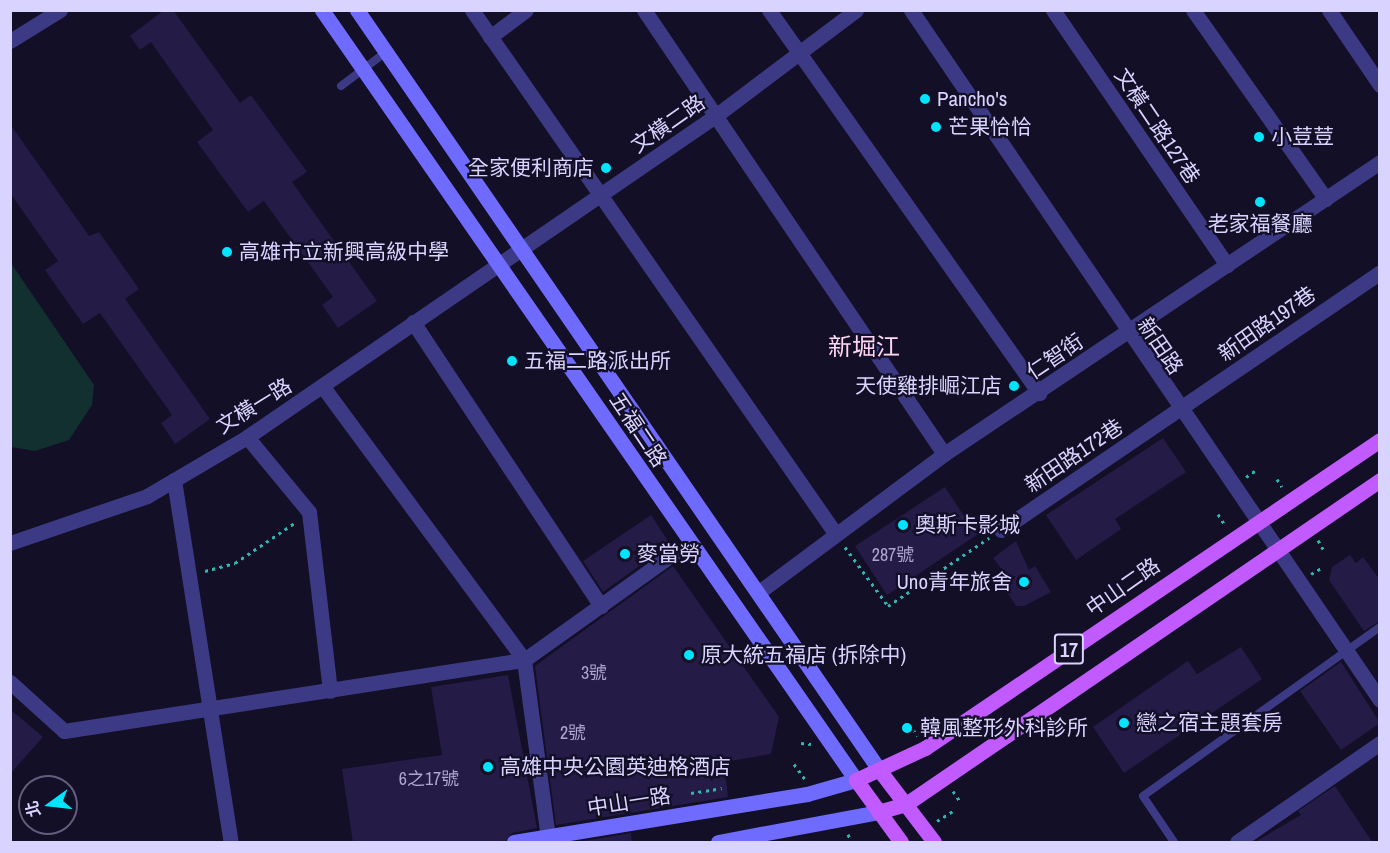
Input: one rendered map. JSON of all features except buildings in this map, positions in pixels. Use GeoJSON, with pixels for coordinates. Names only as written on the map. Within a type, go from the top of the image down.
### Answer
{"type":"FeatureCollection","features":[{"type":"Feature","properties":{"kind":"main road","name":"中山二路"},"geometry":{"type":"LineString","coordinates":[[855,780],[880,771],[925,748],[1255,521],[1380,440]]}},
{"type":"Feature","properties":{"kind":"main road","name":"17"},"geometry":{"type":"LineString","coordinates":[[878,812],[906,804],[1380,480]]}},
{"type":"Feature","properties":{"kind":"main road","name":"五福二路"},"geometry":{"type":"LineString","coordinates":[[880,771],[934,843]]}},
{"type":"Feature","properties":{"kind":"main road","name":"五福二路"},"geometry":{"type":"LineString","coordinates":[[855,780],[901,843]]}},
{"type":"Feature","properties":{"kind":"street"},"geometry":{"type":"LineString","coordinates":[[10,40],[60,10]]}},
{"type":"Feature","properties":{"kind":"street","name":"五福二路"},"geometry":{"type":"LineString","coordinates":[[322,10],[855,780]]}},
{"type":"Feature","properties":{"kind":"street","name":"五福二路"},"geometry":{"type":"LineString","coordinates":[[357,10],[880,771]]}},
{"type":"Feature","properties":{"kind":"street"},"geometry":{"type":"LineString","coordinates":[[472,10],[836,533]]}},
{"type":"Feature","properties":{"kind":"street"},"geometry":{"type":"LineString","coordinates":[[490,37],[526,10]]}},
{"type":"Feature","properties":{"kind":"street"},"geometry":{"type":"LineString","coordinates":[[644,10],[718,114],[944,454]]}},
{"type":"Feature","properties":{"kind":"street"},"geometry":{"type":"LineString","coordinates":[[769,10],[797,53],[1039,393]]}},
{"type":"Feature","properties":{"kind":"street","name":"文橫二路"},"geometry":{"type":"LineString","coordinates":[[500,266],[718,114],[856,10]]}},
{"type":"Feature","properties":{"kind":"street","name":"新田路"},"geometry":{"type":"LineString","coordinates":[[911,10],[1126,334],[1380,700]]}},
{"type":"Feature","properties":{"kind":"street","name":"文橫二路127巷"},"geometry":{"type":"LineString","coordinates":[[1053,10],[1227,265]]}},
{"type":"Feature","properties":{"kind":"street"},"geometry":{"type":"LineString","coordinates":[[1193,10],[1326,199]]}},
{"type":"Feature","properties":{"kind":"street"},"geometry":{"type":"LineString","coordinates":[[1329,10],[1380,85]]}},
{"type":"Feature","properties":{"kind":"street","name":"仁智街"},"geometry":{"type":"LineString","coordinates":[[759,592],[944,454],[1039,393],[1380,162]]}},
{"type":"Feature","properties":{"kind":"street","name":"文橫一路"},"geometry":{"type":"LineString","coordinates":[[10,543],[147,495],[174,480],[247,437],[323,387],[413,322],[500,266]]}},
{"type":"Feature","properties":{"kind":"street","name":"新田路197巷"},"geometry":{"type":"LineString","coordinates":[[1179,411],[1380,272]]}},
{"type":"Feature","properties":{"kind":"street"},"geometry":{"type":"LineString","coordinates":[[413,322],[600,606]]}},
{"type":"Feature","properties":{"kind":"street"},"geometry":{"type":"LineString","coordinates":[[323,387],[524,660],[548,837]]}},
{"type":"Feature","properties":{"kind":"street","name":"新田路172巷"},"geometry":{"type":"LineString","coordinates":[[1001,530],[1179,411]]}},
{"type":"Feature","properties":{"kind":"street"},"geometry":{"type":"LineString","coordinates":[[247,437],[309,512],[330,691]]}},
{"type":"Feature","properties":{"kind":"street"},"geometry":{"type":"LineString","coordinates":[[174,480],[231,843]]}},
{"type":"Feature","properties":{"kind":"street"},"geometry":{"type":"LineString","coordinates":[[10,682],[64,731],[209,711],[524,660],[677,551]]}},
{"type":"Feature","properties":{"kind":"street"},"geometry":{"type":"LineString","coordinates":[[1237,843],[1380,743]]}},
{"type":"Feature","properties":{"kind":"street","name":"中山一路"},"geometry":{"type":"LineString","coordinates":[[514,843],[807,794],[855,780]]}},
{"type":"Feature","properties":{"kind":"street"},"geometry":{"type":"LineString","coordinates":[[718,843],[878,812]]}},
{"type":"Feature","properties":{"kind":"lane"},"geometry":{"type":"LineString","coordinates":[[341,86],[386,52]]}},
{"type":"Feature","properties":{"kind":"lane"},"geometry":{"type":"LineString","coordinates":[[1173,843],[1143,796],[1380,627]]}},
{"type":"Feature","properties":{"kind":"path"},"geometry":{"type":"LineString","coordinates":[[188,575],[235,563],[309,512]]}},
{"type":"Feature","properties":{"kind":"path"},"geometry":{"type":"LineString","coordinates":[[836,533],[888,606],[1001,530]]}},
{"type":"Feature","properties":{"kind":"path"},"geometry":{"type":"LineString","coordinates":[[691,793],[722,788]]}},
{"type":"Feature","properties":{"kind":"green space"},"geometry":{"type":"Polygon","coordinates":[[[11,263],[94,385],[92,405],[69,440],[35,451],[11,447],[11,263]]]}},
{"type":"Feature","properties":{"kind":"place","name":"Pancho's"},"geometry":{"type":"Point","coordinates":[925,99]}},
{"type":"Feature","properties":{"kind":"place","name":"芒果恰恰"},"geometry":{"type":"Point","coordinates":[936,127]}},
{"type":"Feature","properties":{"kind":"place","name":"小荳荳"},"geometry":{"type":"Point","coordinates":[1259,137]}},
{"type":"Feature","properties":{"kind":"place","name":"全家便利商店"},"geometry":{"type":"Point","coordinates":[606,168]}},
{"type":"Feature","properties":{"kind":"place","name":"老家福餐廳"},"geometry":{"type":"Point","coordinates":[1260,202]}},
{"type":"Feature","properties":{"kind":"place","name":"高雄市立新興高級中學"},"geometry":{"type":"Point","coordinates":[227,252]}},
{"type":"Feature","properties":{"kind":"place","name":"五福二路派出所"},"geometry":{"type":"Point","coordinates":[512,361]}},
{"type":"Feature","properties":{"kind":"place","name":"天使雞排崛江店"},"geometry":{"type":"Point","coordinates":[1014,386]}},
{"type":"Feature","properties":{"kind":"place","name":"奧斯卡影城"},"geometry":{"type":"Point","coordinates":[903,525]}},
{"type":"Feature","properties":{"kind":"place","name":"麥當勞"},"geometry":{"type":"Point","coordinates":[625,554]}},
{"type":"Feature","properties":{"kind":"place","name":"Uno青年旅舍"},"geometry":{"type":"Point","coordinates":[1024,582]}},
{"type":"Feature","properties":{"kind":"place","name":"原大統五福店 (拆除中)"},"geometry":{"type":"Point","coordinates":[689,655]}},
{"type":"Feature","properties":{"kind":"place","name":"戀之宿主題套房"},"geometry":{"type":"Point","coordinates":[1124,723]}},
{"type":"Feature","properties":{"kind":"place","name":"韓風整形外科診所"},"geometry":{"type":"Point","coordinates":[907,728]}},
{"type":"Feature","properties":{"kind":"place","name":"高雄中央公園英迪格酒店"},"geometry":{"type":"Point","coordinates":[488,767]}},
{"type":"Feature","properties":{"kind":"district","name":"新堀江"},"geometry":{"type":"Point","coordinates":[864,347]}}]}
